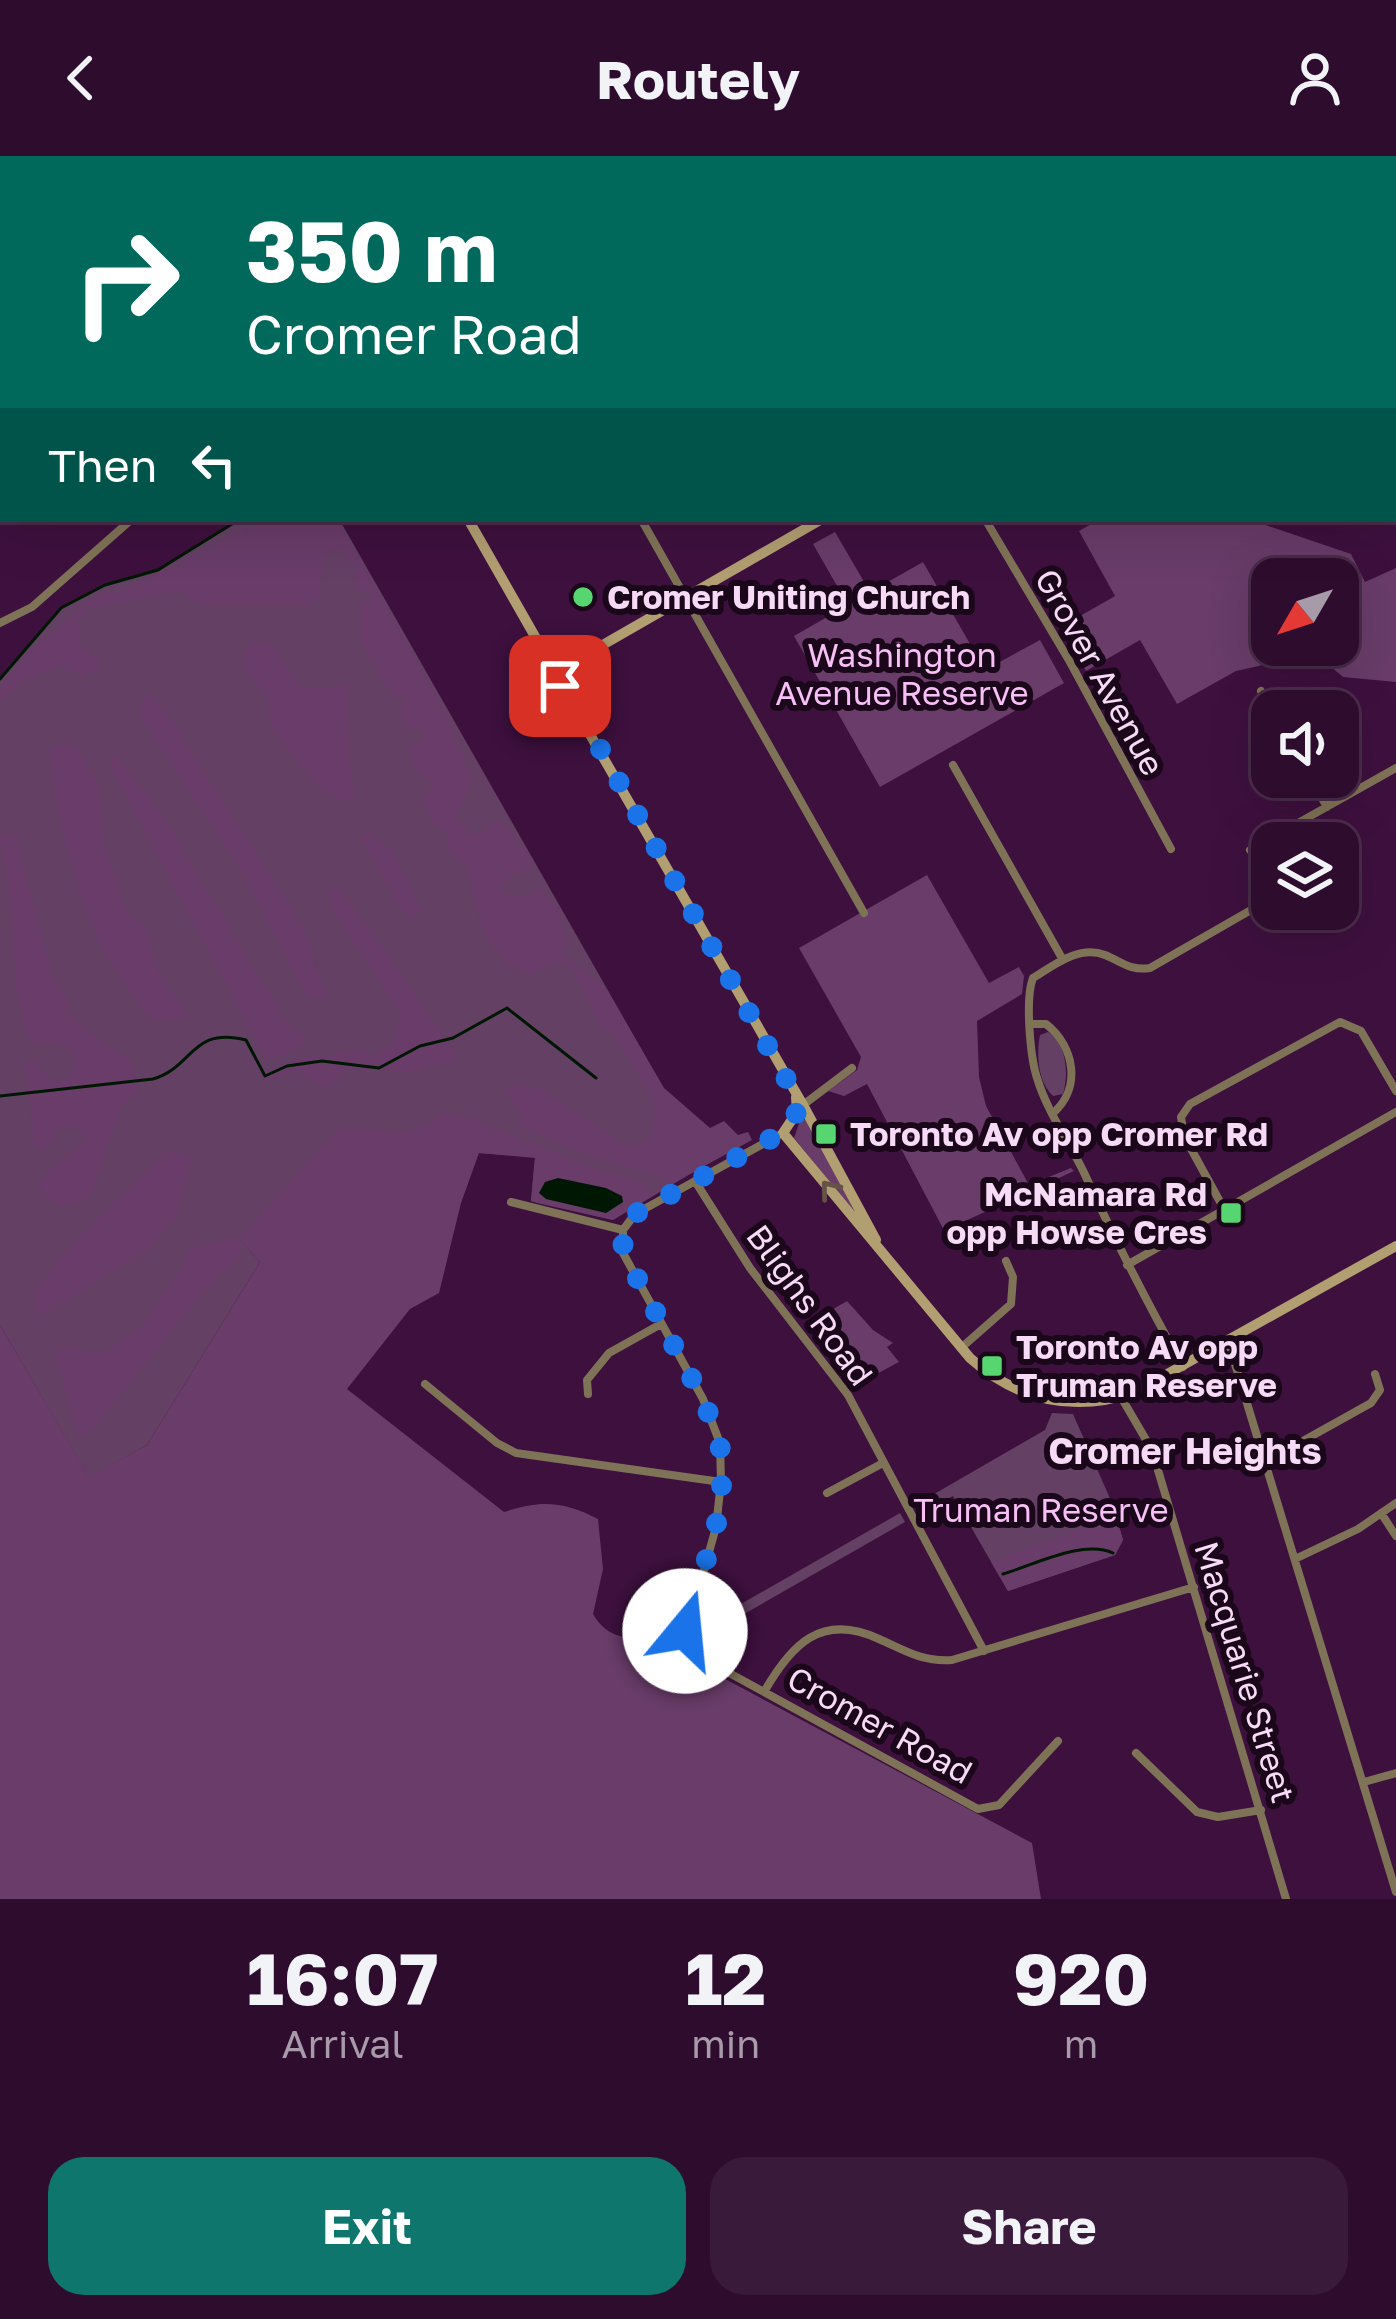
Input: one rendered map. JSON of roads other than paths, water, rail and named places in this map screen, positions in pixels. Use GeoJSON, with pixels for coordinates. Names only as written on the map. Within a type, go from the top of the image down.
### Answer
{"type":"FeatureCollection","features":[{"type":"Feature","properties":{"kind":"street"},"geometry":{"type":"LineString","coordinates":[[0,623],[32,607],[129,522]]}},
{"type":"Feature","properties":{"kind":"street"},"geometry":{"type":"LineString","coordinates":[[470,522],[559,671],[878,1244]]}},
{"type":"Feature","properties":{"kind":"street"},"geometry":{"type":"LineString","coordinates":[[643,522],[864,913]]}},
{"type":"Feature","properties":{"kind":"street"},"geometry":{"type":"LineString","coordinates":[[559,671],[813,522]]}},
{"type":"Feature","properties":{"kind":"street","name":"Grover Avenue"},"geometry":{"type":"LineString","coordinates":[[988,522],[1171,849]]}},
{"type":"Feature","properties":{"kind":"street"},"geometry":{"type":"LineString","coordinates":[[953,765],[1063,960]]}},
{"type":"Feature","properties":{"kind":"street"},"geometry":{"type":"LineString","coordinates":[[1305,822],[1396,768]]}},
{"type":"Feature","properties":{"kind":"street"},"geometry":{"type":"LineString","coordinates":[[1323,798],[1328,807]]}},
{"type":"Feature","properties":{"kind":"street"},"geometry":{"type":"LineString","coordinates":[[1183,1367],[1052,1114],[1035,1073],[1028,994],[1034,978],[1075,954],[1098,952],[1132,969],[1150,968],[1251,910]]}},
{"type":"Feature","properties":{"kind":"street"},"geometry":{"type":"LineString","coordinates":[[1224,1209],[1184,1136],[1181,1117],[1190,1104],[1335,1022],[1361,1030],[1396,1091]]}},
{"type":"Feature","properties":{"kind":"street"},"geometry":{"type":"LineString","coordinates":[[1031,1024],[1046,1024],[1060,1035],[1071,1060],[1072,1083],[1065,1101],[1052,1114]]}},
{"type":"Feature","properties":{"kind":"street"},"geometry":{"type":"LineString","coordinates":[[512,1202],[623,1229],[635,1214],[783,1132],[800,1101],[852,1068]]}},
{"type":"Feature","properties":{"kind":"street"},"geometry":{"type":"LineString","coordinates":[[1127,1265],[1396,1112]]}},
{"type":"Feature","properties":{"kind":"street"},"geometry":{"type":"LineString","coordinates":[[783,1132],[961,1348],[991,1376],[1035,1397],[1078,1404],[1121,1397],[1396,1246]]}},
{"type":"Feature","properties":{"kind":"street","name":"Blighs Road"},"geometry":{"type":"LineString","coordinates":[[695,1181],[750,1268],[837,1377],[984,1651]]}},
{"type":"Feature","properties":{"kind":"street","name":"Cromer Road"},"geometry":{"type":"LineString","coordinates":[[623,1229],[623,1252],[720,1443],[722,1482],[716,1527],[685,1639],[700,1658],[978,1809],[999,1804],[1058,1741]]}},
{"type":"Feature","properties":{"kind":"street"},"geometry":{"type":"LineString","coordinates":[[961,1348],[1011,1304],[1013,1277],[1006,1261]]}},
{"type":"Feature","properties":{"kind":"street"},"geometry":{"type":"LineString","coordinates":[[588,1394],[587,1380],[609,1353],[661,1324]]}},
{"type":"Feature","properties":{"kind":"street"},"geometry":{"type":"LineString","coordinates":[[1228,1341],[1396,1888]]}},
{"type":"Feature","properties":{"kind":"street"},"geometry":{"type":"LineString","coordinates":[[1265,1462],[1371,1403],[1379,1390],[1375,1374]]}},
{"type":"Feature","properties":{"kind":"street"},"geometry":{"type":"LineString","coordinates":[[576,1378],[587,1380]]}},
{"type":"Feature","properties":{"kind":"street"},"geometry":{"type":"LineString","coordinates":[[424,1384],[497,1443],[517,1453],[722,1482]]}},
{"type":"Feature","properties":{"kind":"street","name":"Macquarie Street"},"geometry":{"type":"LineString","coordinates":[[1121,1397],[1152,1450],[1286,1899]]}},
{"type":"Feature","properties":{"kind":"street"},"geometry":{"type":"LineString","coordinates":[[827,1493],[884,1463]]}},
{"type":"Feature","properties":{"kind":"street"},"geometry":{"type":"LineString","coordinates":[[1295,1559],[1396,1503]]}},
{"type":"Feature","properties":{"kind":"street"},"geometry":{"type":"LineString","coordinates":[[1382,1514],[1396,1536]]}},
{"type":"Feature","properties":{"kind":"street"},"geometry":{"type":"LineString","coordinates":[[764,1692],[789,1654],[804,1639],[824,1631],[862,1632],[933,1661],[984,1651],[1194,1587]]}},
{"type":"Feature","properties":{"kind":"street"},"geometry":{"type":"LineString","coordinates":[[1136,1753],[1197,1812],[1218,1817],[1262,1810]]}},
{"type":"Feature","properties":{"kind":"street"},"geometry":{"type":"LineString","coordinates":[[1364,1782],[1396,1773]]}},
{"type":"Feature","properties":{"kind":"waterway"},"geometry":{"type":"LineString","coordinates":[[0,679],[61,608],[105,585],[158,570],[235,522]]}},
{"type":"Feature","properties":{"kind":"waterway"},"geometry":{"type":"LineString","coordinates":[[0,1096],[153,1079],[214,1038],[246,1040],[265,1076],[287,1066],[322,1061],[379,1068],[420,1046],[453,1038],[507,1008],[596,1078]]}},
{"type":"Feature","properties":{"kind":"waterway"},"geometry":{"type":"LineString","coordinates":[[1003,1574],[1073,1551],[1113,1553]]}},
{"type":"Feature","properties":{"kind":"place","name":"Cromer Uniting Church"},"geometry":{"type":"Point","coordinates":[583,597]}},
{"type":"Feature","properties":{"kind":"place","name":"Toronto Av opp Cromer Rd"},"geometry":{"type":"Point","coordinates":[826,1134]}},
{"type":"Feature","properties":{"kind":"place","name":"McNamara Rd opp Howse Cres"},"geometry":{"type":"Point","coordinates":[1231,1213]}},
{"type":"Feature","properties":{"kind":"place","name":"Toronto Av opp Truman Reserve"},"geometry":{"type":"Point","coordinates":[992,1366]}},
{"type":"Feature","properties":{"kind":"district","name":"Cromer Heights"},"geometry":{"type":"Point","coordinates":[1185,1451]}},
{"type":"Feature","properties":{"kind":"park label","name":"Washington Avenue Reserve"},"geometry":{"type":"Point","coordinates":[902,674]}},
{"type":"Feature","properties":{"kind":"park label","name":"Truman Reserve"},"geometry":{"type":"Point","coordinates":[1041,1510]}}]}
